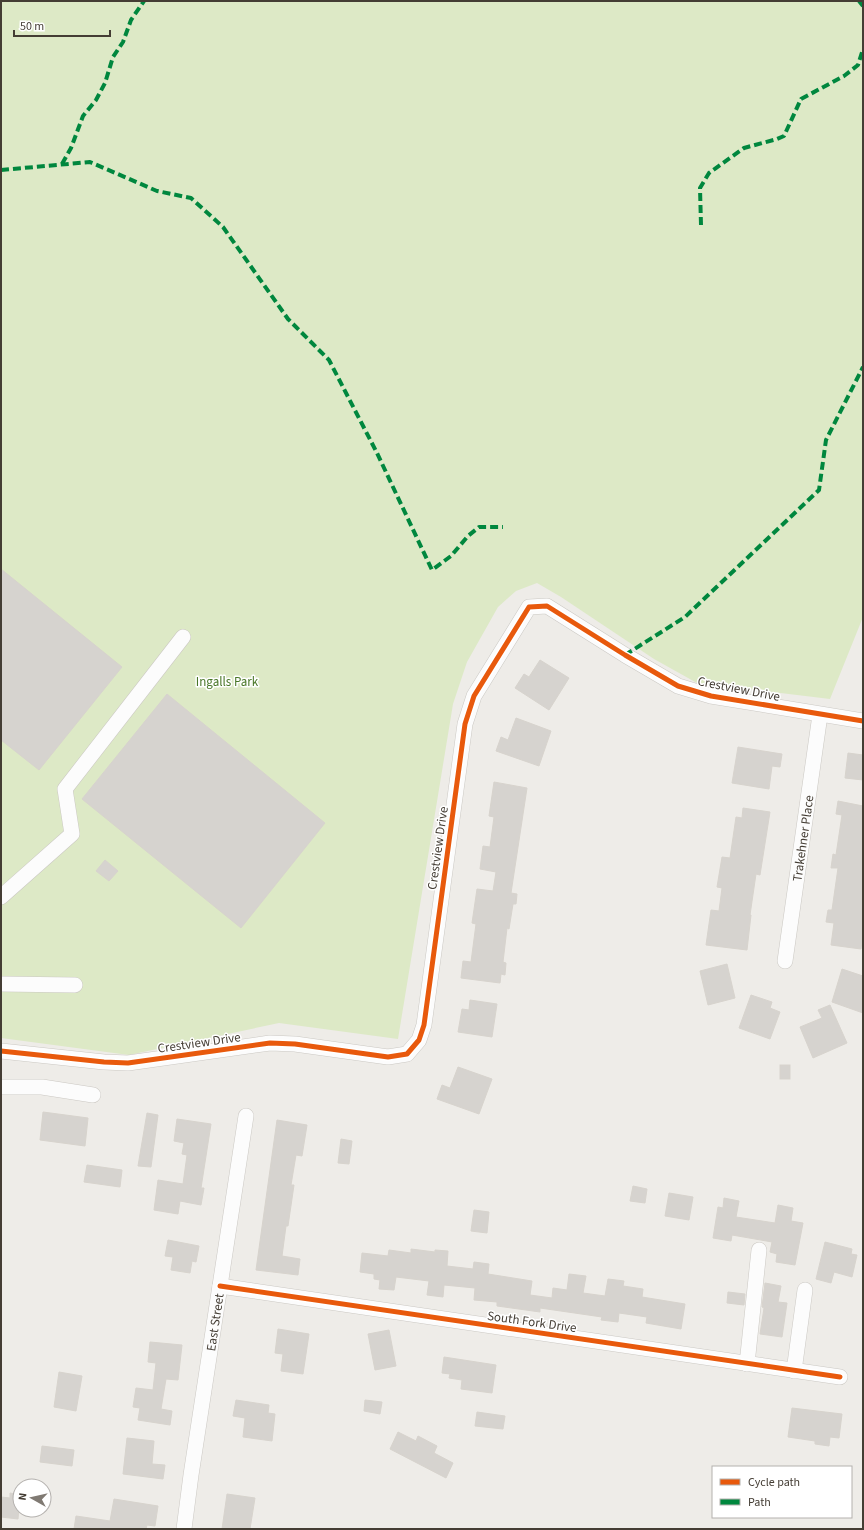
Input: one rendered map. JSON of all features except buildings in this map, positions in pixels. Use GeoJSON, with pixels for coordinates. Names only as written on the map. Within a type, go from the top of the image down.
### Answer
{"type":"FeatureCollection","features":[{"type":"Feature","properties":{"kind":"street","name":"Crestview Drive"},"geometry":{"type":"LineString","coordinates":[[1,1051],[104,1062],[128,1063],[270,1044],[295,1044],[388,1057],[407,1054],[419,1040],[424,1025],[465,724],[474,696],[529,607],[547,606],[678,686],[712,696],[863,722]]}},
{"type":"Feature","properties":{"kind":"street"},"geometry":{"type":"LineString","coordinates":[[1,897],[72,834],[65,789],[183,638]]}},
{"type":"Feature","properties":{"kind":"street","name":"Trakehner Place"},"geometry":{"type":"LineString","coordinates":[[785,961],[820,715]]}},
{"type":"Feature","properties":{"kind":"street"},"geometry":{"type":"LineString","coordinates":[[1,984],[75,985]]}},
{"type":"Feature","properties":{"kind":"street"},"geometry":{"type":"LineString","coordinates":[[1,1087],[42,1087],[93,1095]]}},
{"type":"Feature","properties":{"kind":"street","name":"East Street"},"geometry":{"type":"LineString","coordinates":[[184,1529],[246,1116]]}},
{"type":"Feature","properties":{"kind":"street"},"geometry":{"type":"LineString","coordinates":[[747,1364],[758,1250]]}},
{"type":"Feature","properties":{"kind":"street","name":"South Fork Drive"},"geometry":{"type":"LineString","coordinates":[[220,1286],[840,1377]]}},
{"type":"Feature","properties":{"kind":"street"},"geometry":{"type":"LineString","coordinates":[[794,1371],[805,1290]]}},
{"type":"Feature","properties":{"kind":"green space","name":"Ingalls Park"},"geometry":{"type":"Polygon","coordinates":[[[1,1],[863,1],[863,617],[830,699],[697,683],[654,659],[561,597],[537,583],[516,591],[498,607],[467,662],[453,704],[398,1039],[279,1023],[129,1055],[1,1038],[1,1]]]}},
{"type":"Feature","properties":{"kind":"marked path"},"geometry":{"type":"LineString","coordinates":[[62,164],[71,148],[83,116],[96,100],[105,83],[113,57],[123,42],[131,20],[144,1]]}},
{"type":"Feature","properties":{"kind":"marked path"},"geometry":{"type":"LineString","coordinates":[[859,1],[863,6]]}},
{"type":"Feature","properties":{"kind":"marked path"},"geometry":{"type":"LineString","coordinates":[[701,225],[700,188],[709,173],[744,148],[784,136],[801,99],[844,76],[858,65],[863,49]]}},
{"type":"Feature","properties":{"kind":"marked path"},"geometry":{"type":"LineString","coordinates":[[1,170],[90,162],[157,191],[191,198],[223,227],[288,319],[329,360],[377,453],[432,570],[451,556],[468,536],[479,527],[503,527]]}},
{"type":"Feature","properties":{"kind":"marked path"},"geometry":{"type":"LineString","coordinates":[[625,655],[685,617],[819,490],[826,440],[863,367]]}},
{"type":"Feature","properties":{"kind":"cycle path"},"geometry":{"type":"LineString","coordinates":[[1,1051],[104,1062],[128,1063],[270,1043],[295,1044],[388,1057],[407,1054],[419,1040],[424,1025],[465,724],[474,696],[529,607],[547,606],[678,686],[711,696],[863,721]]}},
{"type":"Feature","properties":{"kind":"cycle path"},"geometry":{"type":"LineString","coordinates":[[220,1286],[840,1377]]}}]}
